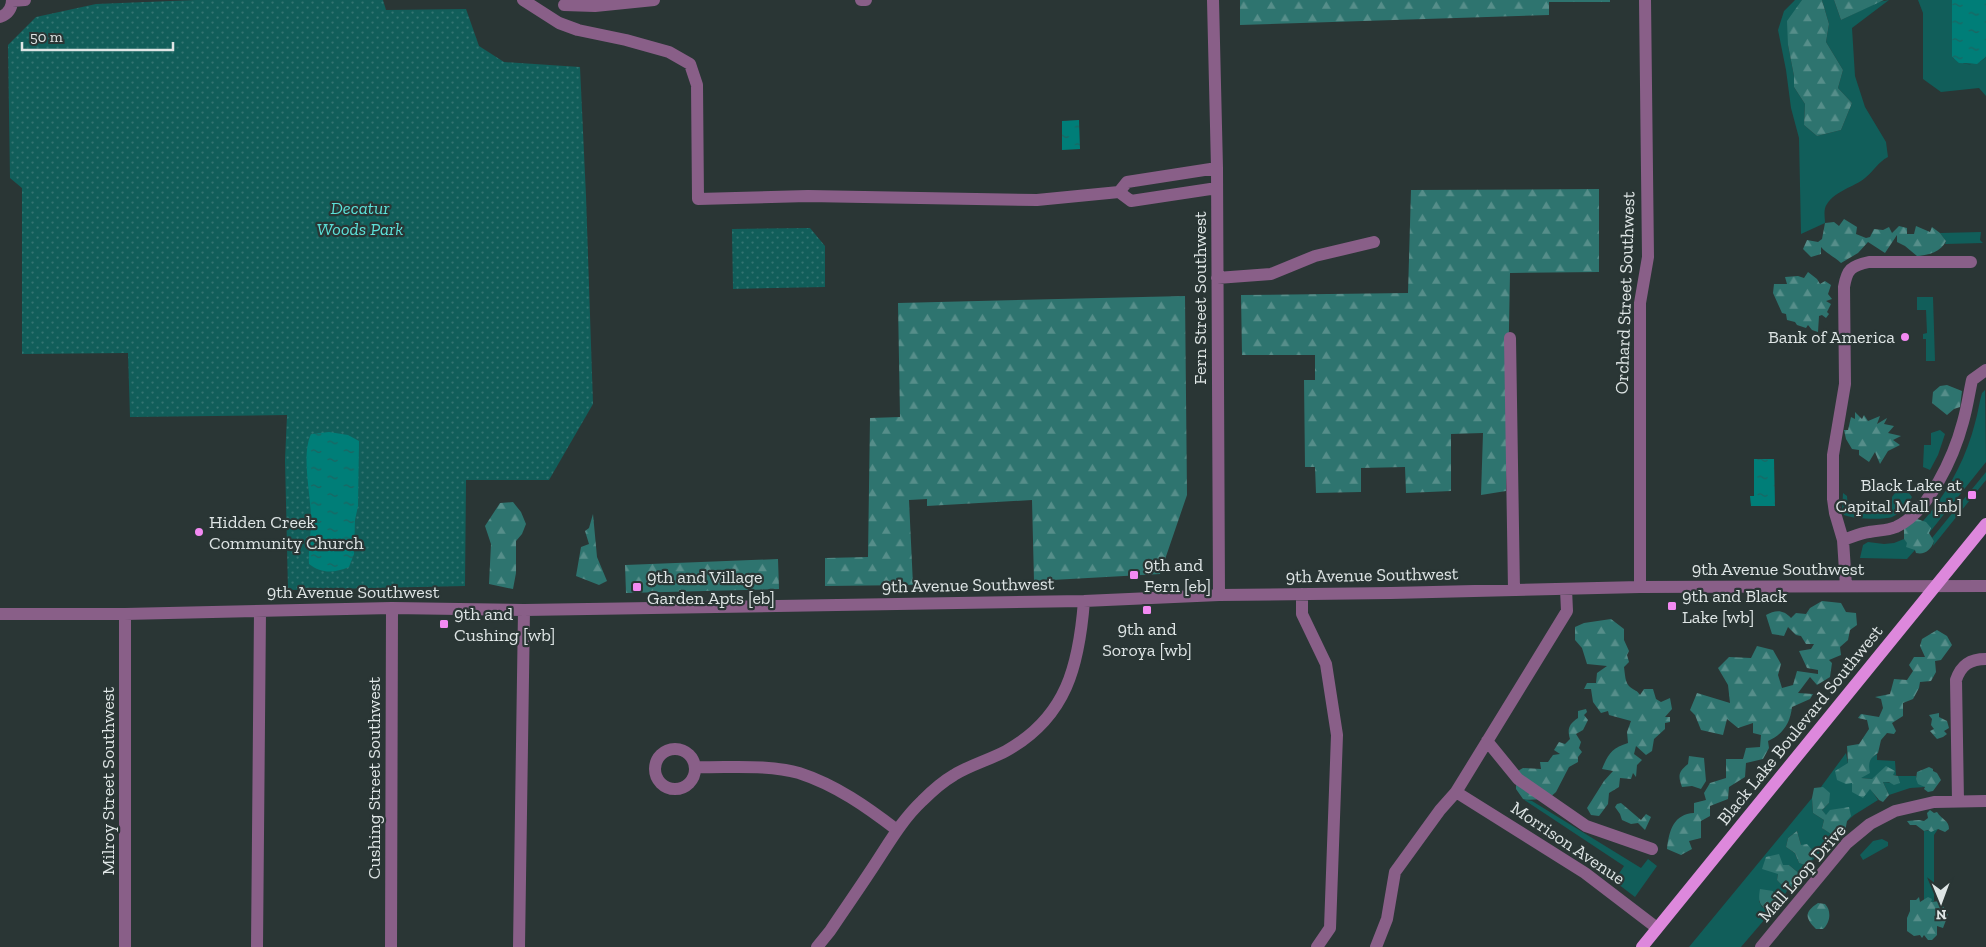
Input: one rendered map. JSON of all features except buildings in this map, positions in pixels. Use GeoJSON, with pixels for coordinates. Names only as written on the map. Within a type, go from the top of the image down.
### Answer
{"type":"FeatureCollection","features":[{"type":"Feature","properties":{"kind":"main road","name":"Black Lake Boulevard Southwest"},"geometry":{"type":"LineString","coordinates":[[1642,947],[1986,524]]}},
{"type":"Feature","properties":{"kind":"street"},"geometry":{"type":"LineString","coordinates":[[0,17],[7,12],[12,0],[25,0]]}},
{"type":"Feature","properties":{"kind":"street"},"geometry":{"type":"LineString","coordinates":[[522,0],[559,23],[578,30],[668,52],[690,64],[696,85],[698,199],[808,196],[1037,200],[1118,192],[1131,201],[1217,188]]}},
{"type":"Feature","properties":{"kind":"street"},"geometry":{"type":"LineString","coordinates":[[564,5],[595,6],[654,0]]}},
{"type":"Feature","properties":{"kind":"street"},"geometry":{"type":"LineString","coordinates":[[861,0],[866,0]]}},
{"type":"Feature","properties":{"kind":"street","name":"Fern Street Southwest"},"geometry":{"type":"LineString","coordinates":[[1213,0],[1217,168],[1219,595]]}},
{"type":"Feature","properties":{"kind":"street","name":"Orchard Street Southwest"},"geometry":{"type":"LineString","coordinates":[[1640,587],[1640,303],[1648,257],[1645,0]]}},
{"type":"Feature","properties":{"kind":"street"},"geometry":{"type":"LineString","coordinates":[[1118,192],[1127,182],[1217,168]]}},
{"type":"Feature","properties":{"kind":"street"},"geometry":{"type":"LineString","coordinates":[[1165,175],[1168,196]]}},
{"type":"Feature","properties":{"kind":"street"},"geometry":{"type":"LineString","coordinates":[[1217,278],[1271,274],[1316,256],[1374,242]]}},
{"type":"Feature","properties":{"kind":"street"},"geometry":{"type":"LineString","coordinates":[[1846,586],[1843,540],[1833,499],[1833,455],[1845,384],[1844,287],[1847,273],[1856,265],[1869,262],[1971,262]]}},
{"type":"Feature","properties":{"kind":"street"},"geometry":{"type":"LineString","coordinates":[[1510,338],[1514,590]]}},
{"type":"Feature","properties":{"kind":"street"},"geometry":{"type":"LineString","coordinates":[[1843,540],[1868,532],[1882,532],[1896,526],[1909,519],[1922,506],[1938,482],[1951,455],[1963,422],[1972,380],[1986,370]]}},
{"type":"Feature","properties":{"kind":"street","name":"9th Avenue Southwest"},"geometry":{"type":"LineString","coordinates":[[0,614],[125,614],[392,608],[524,610],[1084,601],[1219,595],[1640,587],[1986,586]]}},
{"type":"Feature","properties":{"kind":"street"},"geometry":{"type":"LineString","coordinates":[[1376,947],[1387,919],[1395,872],[1440,810],[1456,792],[1567,611],[1566,589]]}},
{"type":"Feature","properties":{"kind":"street"},"geometry":{"type":"LineString","coordinates":[[1302,594],[1302,614],[1326,664],[1337,735],[1330,928],[1317,947]]}},
{"type":"Feature","properties":{"kind":"street"},"geometry":{"type":"LineString","coordinates":[[817,947],[830,931],[908,815],[941,784],[956,774],[1008,749],[1027,736],[1044,720],[1069,682],[1079,651],[1084,601]]}},
{"type":"Feature","properties":{"kind":"street","name":"Cushing Street Southwest"},"geometry":{"type":"LineString","coordinates":[[392,608],[392,947]]}},
{"type":"Feature","properties":{"kind":"street"},"geometry":{"type":"LineString","coordinates":[[519,947],[524,610]]}},
{"type":"Feature","properties":{"kind":"street"},"geometry":{"type":"LineString","coordinates":[[257,947],[260,611]]}},
{"type":"Feature","properties":{"kind":"street","name":"Milroy Street Southwest"},"geometry":{"type":"LineString","coordinates":[[125,614],[125,947]]}},
{"type":"Feature","properties":{"kind":"street"},"geometry":{"type":"LineString","coordinates":[[1958,801],[1956,680],[1959,670],[1969,662],[1986,658]]}},
{"type":"Feature","properties":{"kind":"street"},"geometry":{"type":"LineString","coordinates":[[1487,741],[1518,779],[1586,826],[1652,849]]}},
{"type":"Feature","properties":{"kind":"street"},"geometry":{"type":"LineString","coordinates":[[696,767],[769,768],[797,773],[838,790],[898,830]]}},
{"type":"Feature","properties":{"kind":"street","name":"Morrison Avenue"},"geometry":{"type":"LineString","coordinates":[[1456,792],[1585,873],[1657,928]]}},
{"type":"Feature","properties":{"kind":"street","name":"Mall Loop Drive"},"geometry":{"type":"LineString","coordinates":[[1761,947],[1847,843],[1870,824],[1895,810],[1934,802],[1986,801]]}},
{"type":"Feature","properties":{"kind":"green space","name":"Decatur Woods Park"},"geometry":{"type":"Polygon","coordinates":[[[196,0],[383,0],[386,10],[466,9],[479,46],[504,62],[580,67],[593,404],[549,480],[466,480],[465,586],[288,590],[285,460],[287,415],[130,417],[128,353],[22,354],[22,188],[10,178],[8,45],[36,17],[96,4],[196,0]]]}},
{"type":"Feature","properties":{"kind":"green space"},"geometry":{"type":"Polygon","coordinates":[[[1240,0],[1610,0],[1610,2],[1549,2],[1549,15],[1240,25],[1240,0]]]}},
{"type":"Feature","properties":{"kind":"green space"},"geometry":{"type":"Polygon","coordinates":[[[1795,0],[1802,0],[1788,45],[1794,76],[1794,87],[1805,104],[1804,125],[1817,136],[1841,130],[1852,103],[1838,88],[1843,70],[1826,42],[1829,24],[1822,0],[1834,0],[1841,20],[1878,2],[1889,0],[1852,28],[1855,76],[1865,107],[1886,142],[1888,157],[1881,161],[1865,178],[1830,200],[1825,208],[1825,223],[1801,234],[1799,138],[1791,108],[1778,30],[1784,11],[1795,0]]]}},
{"type":"Feature","properties":{"kind":"green space"},"geometry":{"type":"Polygon","coordinates":[[[1802,0],[1822,0],[1829,24],[1826,42],[1843,70],[1838,88],[1852,103],[1841,130],[1817,136],[1804,125],[1805,104],[1794,87],[1794,76],[1788,45],[1787,21],[1802,0]]]}},
{"type":"Feature","properties":{"kind":"green space"},"geometry":{"type":"Polygon","coordinates":[[[1834,0],[1884,0],[1841,20],[1834,0]]]}},
{"type":"Feature","properties":{"kind":"green space"},"geometry":{"type":"Polygon","coordinates":[[[1918,0],[1952,0],[1952,57],[1965,64],[1973,64],[1986,57],[1986,96],[1979,88],[1941,92],[1923,79],[1923,13],[1918,0]]]}},
{"type":"Feature","properties":{"kind":"green space"},"geometry":{"type":"Polygon","coordinates":[[[1599,189],[1599,272],[1510,273],[1506,491],[1481,495],[1483,433],[1451,434],[1451,491],[1406,493],[1405,467],[1361,468],[1361,492],[1316,493],[1315,467],[1305,467],[1304,380],[1315,380],[1315,355],[1242,355],[1241,295],[1408,293],[1411,190],[1599,189]]]}},
{"type":"Feature","properties":{"kind":"green space"},"geometry":{"type":"Polygon","coordinates":[[[1844,219],[1857,227],[1856,234],[1866,238],[1870,237],[1874,229],[1883,230],[1889,227],[1892,233],[1899,226],[1907,228],[1907,234],[1914,234],[1916,226],[1930,232],[1932,227],[1946,241],[1941,248],[1934,252],[1917,256],[1897,242],[1897,235],[1885,253],[1868,242],[1858,253],[1841,263],[1821,247],[1821,254],[1811,257],[1803,249],[1807,240],[1818,242],[1822,239],[1825,223],[1834,222],[1839,226],[1844,219]]]}},
{"type":"Feature","properties":{"kind":"green space"},"geometry":{"type":"Polygon","coordinates":[[[810,228],[825,246],[825,287],[733,289],[732,229],[810,228]]]}},
{"type":"Feature","properties":{"kind":"green space"},"geometry":{"type":"Polygon","coordinates":[[[1981,232],[1980,240],[1983,243],[1945,244],[1946,241],[1940,233],[1981,232]]]}},
{"type":"Feature","properties":{"kind":"green space"},"geometry":{"type":"Polygon","coordinates":[[[1808,272],[1820,284],[1825,281],[1831,285],[1828,294],[1832,299],[1826,301],[1831,304],[1827,312],[1829,314],[1826,318],[1822,315],[1819,316],[1818,332],[1812,330],[1808,325],[1806,328],[1787,320],[1786,314],[1782,313],[1773,293],[1774,284],[1787,284],[1785,277],[1798,276],[1804,278],[1808,272]]]}},
{"type":"Feature","properties":{"kind":"green space"},"geometry":{"type":"Polygon","coordinates":[[[1185,296],[1187,495],[1160,574],[1034,581],[1032,500],[927,506],[927,499],[909,500],[913,585],[825,586],[825,558],[868,557],[870,418],[900,417],[898,303],[1185,296]]]}},
{"type":"Feature","properties":{"kind":"green space"},"geometry":{"type":"Polygon","coordinates":[[[1917,297],[1933,297],[1935,361],[1926,361],[1926,339],[1923,339],[1923,334],[1927,333],[1926,310],[1917,310],[1917,297]]]}},
{"type":"Feature","properties":{"kind":"green space"},"geometry":{"type":"Polygon","coordinates":[[[1947,385],[1962,391],[1960,407],[1947,415],[1932,403],[1933,392],[1940,386],[1947,385]]]}},
{"type":"Feature","properties":{"kind":"green space"},"geometry":{"type":"Polygon","coordinates":[[[1985,390],[1986,462],[1929,533],[1923,521],[1948,488],[1961,463],[1971,436],[1982,393],[1985,390]]]}},
{"type":"Feature","properties":{"kind":"green space"},"geometry":{"type":"Polygon","coordinates":[[[1855,412],[1862,419],[1864,415],[1868,421],[1880,416],[1877,424],[1887,418],[1884,424],[1894,426],[1888,433],[1901,436],[1893,440],[1900,445],[1888,451],[1880,464],[1875,452],[1869,462],[1859,455],[1859,450],[1852,449],[1846,439],[1844,430],[1848,430],[1851,417],[1855,419],[1855,412]]]}},
{"type":"Feature","properties":{"kind":"green space"},"geometry":{"type":"Polygon","coordinates":[[[1940,430],[1945,434],[1938,455],[1930,470],[1923,467],[1924,445],[1931,445],[1931,433],[1940,430]]]}},
{"type":"Feature","properties":{"kind":"green space"},"geometry":{"type":"Polygon","coordinates":[[[1986,472],[1986,480],[1933,546],[1934,541],[1932,538],[1986,472]]]}},
{"type":"Feature","properties":{"kind":"green space"},"geometry":{"type":"Polygon","coordinates":[[[1843,493],[1847,496],[1848,509],[1892,509],[1892,497],[1895,493],[1909,493],[1912,497],[1904,508],[1892,517],[1868,519],[1844,515],[1842,511],[1843,493]]]}},
{"type":"Feature","properties":{"kind":"green space"},"geometry":{"type":"Polygon","coordinates":[[[513,502],[521,512],[526,524],[522,534],[516,541],[516,573],[513,589],[489,584],[491,544],[485,526],[500,503],[513,502]]]}},
{"type":"Feature","properties":{"kind":"green space"},"geometry":{"type":"Polygon","coordinates":[[[593,514],[597,557],[607,581],[599,585],[576,576],[581,547],[589,544],[585,531],[589,528],[593,514]]]}},
{"type":"Feature","properties":{"kind":"green space"},"geometry":{"type":"Polygon","coordinates":[[[1917,519],[1926,522],[1931,528],[1929,533],[1934,541],[1929,549],[1922,553],[1916,553],[1915,550],[1906,547],[1907,543],[1904,539],[1904,528],[1917,519]]]}},
{"type":"Feature","properties":{"kind":"green space"},"geometry":{"type":"Polygon","coordinates":[[[1904,539],[1915,550],[1907,559],[1860,558],[1863,545],[1868,542],[1884,544],[1904,539]]]}},
{"type":"Feature","properties":{"kind":"green space"},"geometry":{"type":"Polygon","coordinates":[[[778,559],[779,589],[626,593],[625,565],[778,559]]]}},
{"type":"Feature","properties":{"kind":"green space"},"geometry":{"type":"Polygon","coordinates":[[[1822,601],[1841,603],[1846,612],[1856,613],[1857,625],[1850,630],[1848,640],[1840,647],[1841,655],[1829,660],[1832,663],[1830,677],[1817,685],[1810,677],[1798,693],[1813,694],[1810,699],[1792,707],[1790,719],[1785,728],[1768,741],[1769,748],[1763,759],[1746,763],[1745,777],[1729,787],[1728,799],[1710,806],[1710,816],[1701,821],[1701,838],[1689,841],[1692,849],[1681,855],[1667,849],[1671,830],[1677,820],[1682,816],[1694,813],[1694,803],[1706,800],[1704,793],[1710,783],[1726,778],[1726,759],[1743,759],[1746,748],[1760,747],[1761,735],[1753,733],[1753,723],[1738,728],[1727,719],[1723,735],[1701,730],[1695,715],[1690,710],[1697,693],[1730,703],[1728,685],[1718,668],[1729,657],[1751,658],[1757,646],[1773,650],[1781,664],[1778,675],[1782,688],[1793,685],[1797,671],[1818,674],[1818,670],[1807,668],[1799,651],[1811,649],[1814,644],[1806,644],[1801,636],[1796,635],[1788,627],[1784,636],[1772,634],[1766,615],[1779,611],[1791,618],[1796,613],[1806,614],[1810,608],[1822,601]]]}},
{"type":"Feature","properties":{"kind":"green space"},"geometry":{"type":"Polygon","coordinates":[[[1611,619],[1624,629],[1624,640],[1629,651],[1627,655],[1629,662],[1624,667],[1628,685],[1640,695],[1644,689],[1653,689],[1656,699],[1661,702],[1670,698],[1672,709],[1665,717],[1670,717],[1670,722],[1665,723],[1665,729],[1654,739],[1652,751],[1646,755],[1636,746],[1634,754],[1642,760],[1637,765],[1636,777],[1633,773],[1631,779],[1620,778],[1619,787],[1609,793],[1608,804],[1599,816],[1591,815],[1587,808],[1604,781],[1613,771],[1602,769],[1606,759],[1614,749],[1628,743],[1627,732],[1631,721],[1609,715],[1608,711],[1601,713],[1593,702],[1591,689],[1584,689],[1587,683],[1596,683],[1597,673],[1607,666],[1587,664],[1582,648],[1575,640],[1575,627],[1584,623],[1611,619]]]}},
{"type":"Feature","properties":{"kind":"green space"},"geometry":{"type":"Polygon","coordinates":[[[1937,630],[1947,636],[1952,645],[1941,660],[1935,661],[1936,672],[1931,681],[1920,682],[1913,699],[1903,703],[1903,716],[1892,723],[1896,731],[1894,734],[1887,733],[1881,740],[1878,753],[1870,761],[1870,773],[1861,778],[1872,779],[1886,766],[1895,771],[1893,775],[1898,776],[1900,783],[1894,785],[1889,782],[1883,782],[1889,795],[1883,802],[1870,789],[1863,798],[1852,792],[1852,783],[1846,784],[1837,780],[1835,771],[1848,763],[1847,746],[1859,744],[1869,729],[1867,720],[1858,718],[1861,714],[1879,717],[1883,708],[1881,699],[1875,697],[1890,694],[1894,679],[1907,680],[1913,671],[1909,665],[1914,657],[1925,657],[1920,646],[1922,639],[1937,630]]]}},
{"type":"Feature","properties":{"kind":"green space"},"geometry":{"type":"Polygon","coordinates":[[[1586,709],[1587,712],[1584,715],[1588,720],[1583,730],[1576,734],[1581,742],[1579,748],[1582,752],[1578,757],[1578,762],[1569,767],[1556,792],[1547,800],[1523,799],[1516,789],[1516,772],[1523,768],[1541,769],[1540,762],[1548,762],[1553,755],[1560,754],[1554,750],[1559,742],[1565,744],[1570,739],[1569,730],[1573,722],[1578,718],[1578,711],[1586,709]]]}},
{"type":"Feature","properties":{"kind":"green space"},"geometry":{"type":"Polygon","coordinates":[[[1939,713],[1939,717],[1947,721],[1949,728],[1944,731],[1947,734],[1937,739],[1930,731],[1934,729],[1929,715],[1939,713]]]}},
{"type":"Feature","properties":{"kind":"green space"},"geometry":{"type":"Polygon","coordinates":[[[1846,753],[1852,783],[1870,788],[1878,800],[1846,822],[1836,810],[1826,816],[1822,810],[1829,803],[1821,787],[1846,753]]]}},
{"type":"Feature","properties":{"kind":"green space"},"geometry":{"type":"Polygon","coordinates":[[[1877,754],[1877,760],[1895,761],[1896,775],[1892,775],[1894,772],[1872,779],[1860,778],[1872,757],[1877,754]]]}},
{"type":"Feature","properties":{"kind":"green space"},"geometry":{"type":"Polygon","coordinates":[[[1689,756],[1704,758],[1706,781],[1701,789],[1692,786],[1682,787],[1680,774],[1682,769],[1688,764],[1689,756]]]}},
{"type":"Feature","properties":{"kind":"green space"},"geometry":{"type":"Polygon","coordinates":[[[1929,767],[1937,773],[1941,780],[1933,791],[1928,792],[1924,789],[1925,787],[1918,784],[1916,779],[1917,772],[1929,767]]]}},
{"type":"Feature","properties":{"kind":"green space"},"geometry":{"type":"Polygon","coordinates":[[[1898,776],[1916,776],[1916,779],[1925,787],[1910,788],[1889,795],[1883,782],[1899,783],[1898,776]]]}},
{"type":"Feature","properties":{"kind":"green space"},"geometry":{"type":"Polygon","coordinates":[[[1823,787],[1830,793],[1829,803],[1822,810],[1826,815],[1830,810],[1849,807],[1851,816],[1847,821],[1845,832],[1834,836],[1822,828],[1824,820],[1813,813],[1812,798],[1814,788],[1823,787]]]}},
{"type":"Feature","properties":{"kind":"green space"},"geometry":{"type":"Polygon","coordinates":[[[1812,798],[1813,813],[1824,820],[1822,828],[1834,836],[1811,862],[1814,852],[1801,845],[1797,831],[1788,838],[1786,847],[1795,853],[1799,863],[1808,866],[1801,875],[1789,865],[1778,874],[1777,880],[1787,891],[1779,904],[1773,891],[1759,901],[1762,907],[1771,912],[1741,947],[1689,947],[1812,798]]]}},
{"type":"Feature","properties":{"kind":"green space"},"geometry":{"type":"Polygon","coordinates":[[[1523,799],[1532,801],[1641,868],[1648,859],[1657,866],[1635,897],[1614,881],[1624,866],[1523,799]]]}},
{"type":"Feature","properties":{"kind":"green space"},"geometry":{"type":"Polygon","coordinates":[[[1621,803],[1641,820],[1646,814],[1651,817],[1645,830],[1638,823],[1631,824],[1622,820],[1615,807],[1621,803]]]}},
{"type":"Feature","properties":{"kind":"green space"},"geometry":{"type":"Polygon","coordinates":[[[1930,810],[1934,813],[1937,812],[1947,822],[1949,829],[1945,832],[1938,829],[1931,832],[1928,830],[1924,831],[1916,825],[1910,825],[1907,821],[1924,821],[1928,818],[1927,813],[1930,810]]]}},
{"type":"Feature","properties":{"kind":"green space"},"geometry":{"type":"Polygon","coordinates":[[[1938,829],[1934,835],[1934,901],[1931,903],[1924,901],[1924,831],[1938,829]]]}},
{"type":"Feature","properties":{"kind":"green space"},"geometry":{"type":"Polygon","coordinates":[[[1797,831],[1801,845],[1807,844],[1814,852],[1808,866],[1799,863],[1795,853],[1786,847],[1788,838],[1797,831]]]}},
{"type":"Feature","properties":{"kind":"green space"},"geometry":{"type":"Polygon","coordinates":[[[1882,839],[1888,842],[1888,846],[1863,860],[1860,855],[1873,841],[1882,839]]]}},
{"type":"Feature","properties":{"kind":"green space"},"geometry":{"type":"Polygon","coordinates":[[[1779,854],[1783,865],[1789,865],[1801,875],[1795,889],[1787,891],[1777,880],[1778,874],[1762,869],[1766,857],[1779,854]]]}},
{"type":"Feature","properties":{"kind":"green space"},"geometry":{"type":"Polygon","coordinates":[[[1760,889],[1773,891],[1779,904],[1771,912],[1760,903],[1760,889]]]}},
{"type":"Feature","properties":{"kind":"green space"},"geometry":{"type":"Polygon","coordinates":[[[1919,897],[1920,902],[1928,897],[1932,899],[1931,902],[1940,901],[1948,915],[1943,928],[1937,926],[1937,935],[1932,940],[1928,940],[1924,935],[1922,938],[1920,935],[1914,936],[1907,931],[1910,900],[1916,900],[1919,897]]]}},
{"type":"Feature","properties":{"kind":"green space"},"geometry":{"type":"Polygon","coordinates":[[[1818,903],[1825,904],[1829,910],[1827,924],[1823,929],[1816,929],[1808,918],[1810,909],[1818,903]]]}},
{"type":"Feature","properties":{"kind":"water"},"geometry":{"type":"Polygon","coordinates":[[[1952,0],[1986,0],[1986,57],[1977,64],[1959,63],[1952,57],[1952,0]]]}},
{"type":"Feature","properties":{"kind":"water"},"geometry":{"type":"Polygon","coordinates":[[[1079,120],[1080,149],[1062,150],[1062,121],[1079,120]]]}},
{"type":"Feature","properties":{"kind":"water"},"geometry":{"type":"Polygon","coordinates":[[[329,432],[348,435],[359,441],[358,506],[355,520],[354,554],[349,567],[323,571],[309,564],[311,510],[307,453],[311,434],[329,432]]]}},
{"type":"Feature","properties":{"kind":"water"},"geometry":{"type":"Polygon","coordinates":[[[1754,459],[1774,459],[1775,506],[1751,506],[1750,496],[1754,496],[1754,459]]]}},
{"type":"Feature","properties":{"kind":"place","name":"Bank of America"},"geometry":{"type":"Point","coordinates":[1905,337]}},
{"type":"Feature","properties":{"kind":"place","name":"Black Lake at Capital Mall [nb]"},"geometry":{"type":"Point","coordinates":[1972,495]}},
{"type":"Feature","properties":{"kind":"place","name":"Hidden Creek Community Church"},"geometry":{"type":"Point","coordinates":[199,532]}},
{"type":"Feature","properties":{"kind":"place","name":"9th and Fern [eb]"},"geometry":{"type":"Point","coordinates":[1134,575]}},
{"type":"Feature","properties":{"kind":"place","name":"9th and Village Garden Apts [eb]"},"geometry":{"type":"Point","coordinates":[637,587]}},
{"type":"Feature","properties":{"kind":"place","name":"9th and Black Lake [wb]"},"geometry":{"type":"Point","coordinates":[1672,606]}},
{"type":"Feature","properties":{"kind":"place","name":"9th and Soroya [wb]"},"geometry":{"type":"Point","coordinates":[1147,610]}},
{"type":"Feature","properties":{"kind":"place","name":"9th and Cushing [wb]"},"geometry":{"type":"Point","coordinates":[444,624]}}]}
